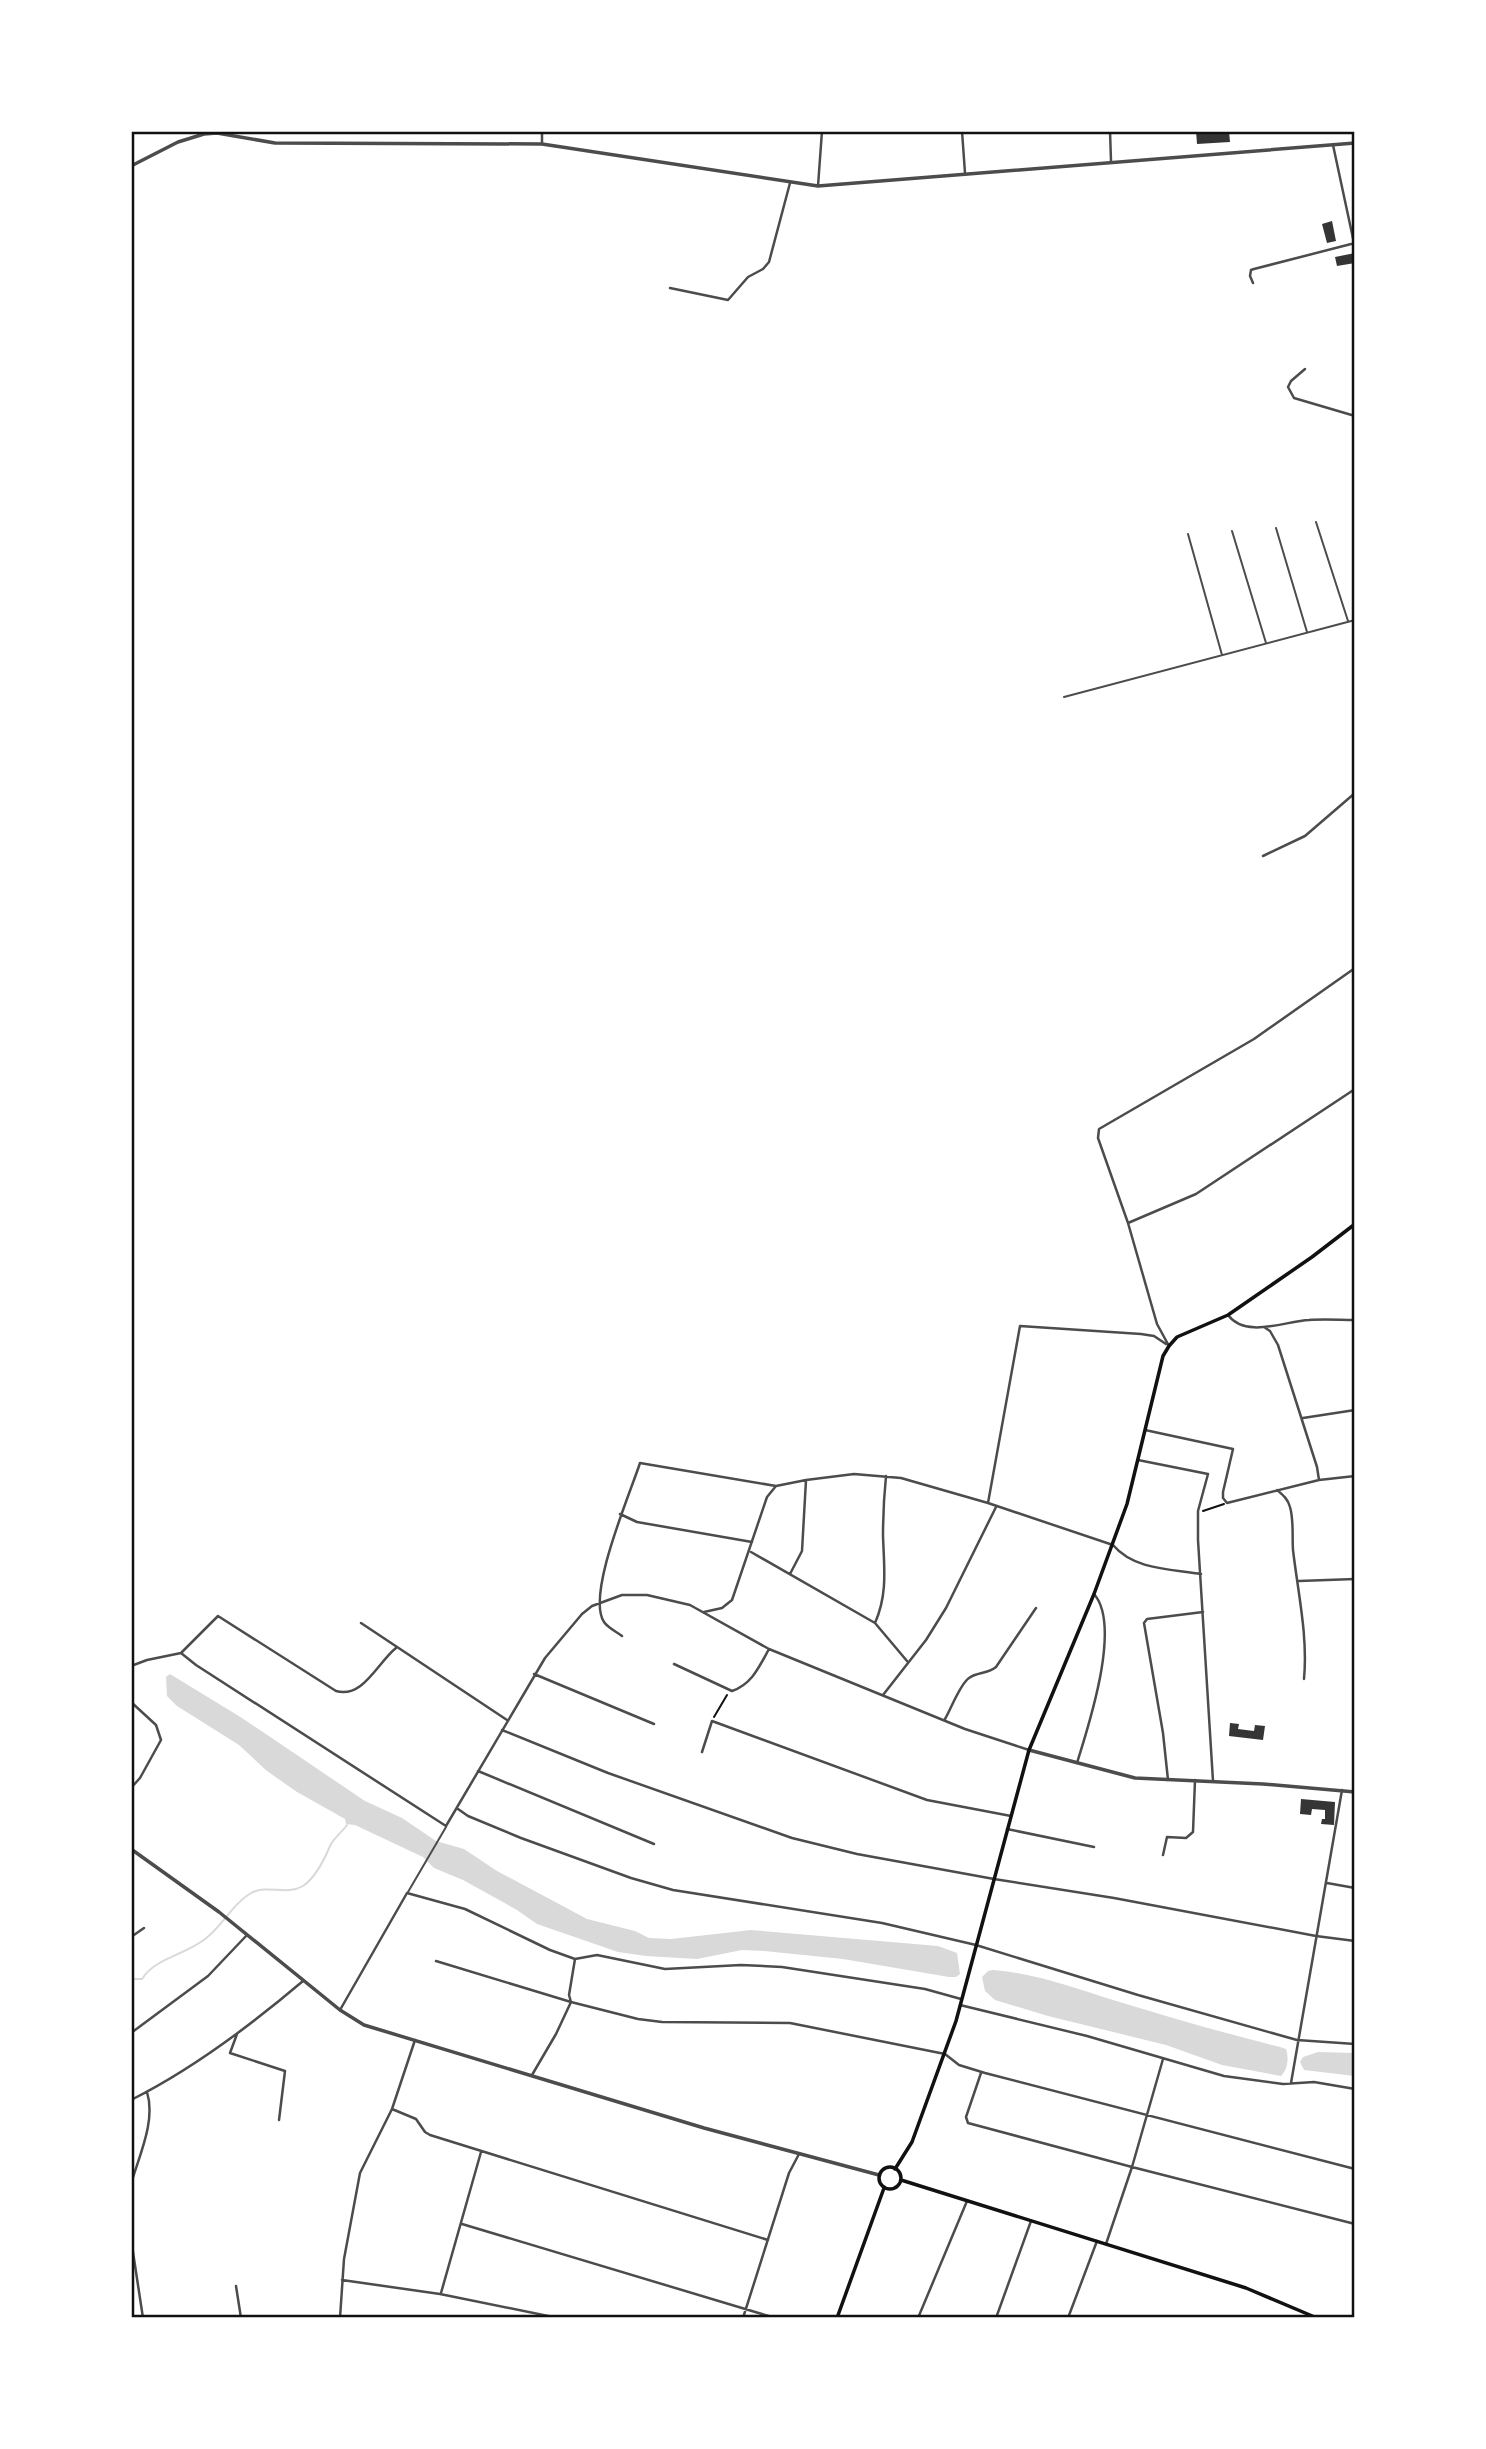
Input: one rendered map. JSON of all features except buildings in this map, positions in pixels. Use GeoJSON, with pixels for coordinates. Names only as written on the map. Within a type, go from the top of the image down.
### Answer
{"type":"FeatureCollection","features":[{"type":"Feature","properties":{"kind":"main road"},"geometry":{"type":"LineString","coordinates":[[895,2169],[912,2142],[945,2054],[1029,1750],[1113,1545],[1127,1504],[1160,1368],[1169,1346],[1182,1334],[1228,1315],[1355,1224]]}},
{"type":"Feature","properties":{"kind":"main road"},"geometry":{"type":"LineString","coordinates":[[886,2168],[895,2169],[901,2175],[901,2180],[894,2189],[884,2188],[879,2182],[879,2175],[886,2168]]}},
{"type":"Feature","properties":{"kind":"main road"},"geometry":{"type":"LineString","coordinates":[[901,2180],[1246,2288],[1317,2318]]}},
{"type":"Feature","properties":{"kind":"main road"},"geometry":{"type":"LineString","coordinates":[[837,2318],[884,2188]]}},
{"type":"Feature","properties":{"kind":"street"},"geometry":{"type":"LineString","coordinates":[[542,131],[542,144]]}},
{"type":"Feature","properties":{"kind":"street"},"geometry":{"type":"LineString","coordinates":[[818,186],[822,131]]}},
{"type":"Feature","properties":{"kind":"street"},"geometry":{"type":"LineString","coordinates":[[962,131],[965,173]]}},
{"type":"Feature","properties":{"kind":"street"},"geometry":{"type":"LineString","coordinates":[[1110,131],[1111,161]]}},
{"type":"Feature","properties":{"kind":"street"},"geometry":{"type":"LineString","coordinates":[[131,166],[191,137],[210,133],[243,134],[275,143],[542,144],[818,186],[1355,143]]}},
{"type":"Feature","properties":{"kind":"street"},"geometry":{"type":"LineString","coordinates":[[1253,284],[1250,276],[1254,268],[1354,243],[1333,145]]}},
{"type":"Feature","properties":{"kind":"street"},"geometry":{"type":"LineString","coordinates":[[670,288],[728,300],[748,278],[769,262],[790,183]]}},
{"type":"Feature","properties":{"kind":"street"},"geometry":{"type":"LineString","coordinates":[[1305,369],[1288,387],[1294,398],[1355,416]]}},
{"type":"Feature","properties":{"kind":"street"},"geometry":{"type":"LineString","coordinates":[[1316,522],[1348,622]]}},
{"type":"Feature","properties":{"kind":"street"},"geometry":{"type":"LineString","coordinates":[[1276,528],[1308,633]]}},
{"type":"Feature","properties":{"kind":"street"},"geometry":{"type":"LineString","coordinates":[[1232,531],[1266,644]]}},
{"type":"Feature","properties":{"kind":"street"},"geometry":{"type":"LineString","coordinates":[[1188,534],[1222,656]]}},
{"type":"Feature","properties":{"kind":"street"},"geometry":{"type":"LineString","coordinates":[[1064,697],[1355,620]]}},
{"type":"Feature","properties":{"kind":"street"},"geometry":{"type":"LineString","coordinates":[[1263,856],[1305,836],[1355,793]]}},
{"type":"Feature","properties":{"kind":"street"},"geometry":{"type":"LineString","coordinates":[[1169,1346],[1157,1324],[1128,1223],[1098,1138],[1099,1129],[1254,1039],[1355,968]]}},
{"type":"Feature","properties":{"kind":"street"},"geometry":{"type":"LineString","coordinates":[[1128,1223],[1196,1194],[1355,1089]]}},
{"type":"Feature","properties":{"kind":"street"},"geometry":{"type":"LineString","coordinates":[[1228,1315],[1243,1326],[1307,1320],[1355,1320]]}},
{"type":"Feature","properties":{"kind":"street"},"geometry":{"type":"LineString","coordinates":[[988,1503],[1020,1325],[1141,1334],[1154,1336],[1169,1346]]}},
{"type":"Feature","properties":{"kind":"street"},"geometry":{"type":"LineString","coordinates":[[1264,1326],[1278,1345],[1319,1480]]}},
{"type":"Feature","properties":{"kind":"street"},"geometry":{"type":"LineString","coordinates":[[1301,1418],[1355,1410]]}},
{"type":"Feature","properties":{"kind":"street"},"geometry":{"type":"LineString","coordinates":[[1145,1430],[1233,1449],[1223,1492],[1227,1503],[1319,1480],[1355,1476]]}},
{"type":"Feature","properties":{"kind":"street"},"geometry":{"type":"LineString","coordinates":[[1138,1460],[1208,1474],[1198,1511],[1213,1781]]}},
{"type":"Feature","properties":{"kind":"street"},"geometry":{"type":"LineString","coordinates":[[622,1636],[605,1623],[601,1613],[602,1579],[620,1514],[640,1463],[776,1486],[854,1474],[886,1476],[988,1503],[1113,1545],[1132,1561],[1201,1574]]}},
{"type":"Feature","properties":{"kind":"street"},"geometry":{"type":"LineString","coordinates":[[875,1623],[884,1597],[886,1476]]}},
{"type":"Feature","properties":{"kind":"street"},"geometry":{"type":"LineString","coordinates":[[790,1574],[802,1550],[806,1480]]}},
{"type":"Feature","properties":{"kind":"street"},"geometry":{"type":"LineString","coordinates":[[704,1612],[722,1608],[732,1600],[750,1551],[761,1510],[776,1486]]}},
{"type":"Feature","properties":{"kind":"street"},"geometry":{"type":"LineString","coordinates":[[1277,1490],[1286,1497],[1290,1505],[1305,1663],[1304,1679]]}},
{"type":"Feature","properties":{"kind":"street"},"geometry":{"type":"LineString","coordinates":[[883,1695],[926,1640],[946,1608],[996,1506]]}},
{"type":"Feature","properties":{"kind":"street"},"geometry":{"type":"LineString","coordinates":[[620,1514],[637,1522],[752,1542]]}},
{"type":"Feature","properties":{"kind":"street"},"geometry":{"type":"LineString","coordinates":[[750,1551],[875,1623],[907,1661]]}},
{"type":"Feature","properties":{"kind":"street"},"geometry":{"type":"LineString","coordinates":[[1298,1581],[1355,1579]]}},
{"type":"Feature","properties":{"kind":"street"},"geometry":{"type":"LineString","coordinates":[[340,2011],[534,1674],[573,1623],[592,1606],[622,1595],[634,1594],[690,1605],[769,1649],[1001,1742],[1077,1763],[1135,1778],[1355,1791]]}},
{"type":"Feature","properties":{"kind":"street"},"geometry":{"type":"LineString","coordinates":[[1077,1763],[1095,1707],[1101,1669],[1103,1620],[1094,1594]]}},
{"type":"Feature","properties":{"kind":"street"},"geometry":{"type":"LineString","coordinates":[[945,1719],[965,1681],[996,1667],[1036,1608]]}},
{"type":"Feature","properties":{"kind":"street"},"geometry":{"type":"LineString","coordinates":[[1168,1780],[1163,1733],[1143,1623],[1156,1616],[1204,1612]]}},
{"type":"Feature","properties":{"kind":"street"},"geometry":{"type":"LineString","coordinates":[[131,1666],[181,1653],[218,1616],[343,1693],[353,1692],[361,1686],[396,1648]]}},
{"type":"Feature","properties":{"kind":"street"},"geometry":{"type":"LineString","coordinates":[[361,1623],[507,1720]]}},
{"type":"Feature","properties":{"kind":"street"},"geometry":{"type":"LineString","coordinates":[[674,1664],[732,1691],[752,1678],[769,1649]]}},
{"type":"Feature","properties":{"kind":"street"},"geometry":{"type":"LineString","coordinates":[[181,1653],[446,1826]]}},
{"type":"Feature","properties":{"kind":"street"},"geometry":{"type":"LineString","coordinates":[[534,1674],[653,1724]]}},
{"type":"Feature","properties":{"kind":"street"},"geometry":{"type":"LineString","coordinates":[[131,1702],[156,1725],[161,1740],[140,1778],[131,1787]]}},
{"type":"Feature","properties":{"kind":"street"},"geometry":{"type":"LineString","coordinates":[[702,1752],[712,1721],[927,1800],[1011,1816]]}},
{"type":"Feature","properties":{"kind":"street"},"geometry":{"type":"LineString","coordinates":[[502,1730],[608,1773],[792,1838],[857,1854],[1355,1941]]}},
{"type":"Feature","properties":{"kind":"street"},"geometry":{"type":"LineString","coordinates":[[478,1771],[654,1844]]}},
{"type":"Feature","properties":{"kind":"street"},"geometry":{"type":"LineString","coordinates":[[1163,1854],[1167,1837],[1186,1838],[1192,1832],[1195,1780]]}},
{"type":"Feature","properties":{"kind":"street"},"geometry":{"type":"LineString","coordinates":[[1291,2083],[1316,1936],[1328,1883],[1342,1790]]}},
{"type":"Feature","properties":{"kind":"street"},"geometry":{"type":"LineString","coordinates":[[457,1808],[468,1816],[521,1838],[631,1878],[673,1889],[882,1923],[976,1945],[1297,2040],[1355,2044]]}},
{"type":"Feature","properties":{"kind":"street"},"geometry":{"type":"LineString","coordinates":[[1007,1829],[1094,1847]]}},
{"type":"Feature","properties":{"kind":"street"},"geometry":{"type":"LineString","coordinates":[[132,1849],[219,1912],[340,2011],[364,2025],[704,2128],[879,2175]]}},
{"type":"Feature","properties":{"kind":"street"},"geometry":{"type":"LineString","coordinates":[[1328,1883],[1355,1888]]}},
{"type":"Feature","properties":{"kind":"street"},"geometry":{"type":"LineString","coordinates":[[407,1893],[465,1909],[550,1950],[575,1959],[597,1955],[665,1969],[741,1965],[782,1967],[925,1989],[961,1999]]}},
{"type":"Feature","properties":{"kind":"street"},"geometry":{"type":"LineString","coordinates":[[131,1937],[144,1928]]}},
{"type":"Feature","properties":{"kind":"street"},"geometry":{"type":"LineString","coordinates":[[131,2033],[208,1976],[247,1935]]}},
{"type":"Feature","properties":{"kind":"street"},"geometry":{"type":"LineString","coordinates":[[532,2074],[571,2002],[569,1994],[575,1959]]}},
{"type":"Feature","properties":{"kind":"street"},"geometry":{"type":"LineString","coordinates":[[436,1961],[571,2002],[638,2019],[662,2022],[790,2023],[945,2054],[959,2065],[981,2072],[1355,2169]]}},
{"type":"Feature","properties":{"kind":"street"},"geometry":{"type":"LineString","coordinates":[[131,2100],[237,2034],[303,1982]]}},
{"type":"Feature","properties":{"kind":"street"},"geometry":{"type":"LineString","coordinates":[[960,2005],[1087,2036],[1237,2079],[1314,2082],[1355,2089]]}},
{"type":"Feature","properties":{"kind":"street"},"geometry":{"type":"LineString","coordinates":[[237,2034],[230,2053],[285,2071],[279,2120]]}},
{"type":"Feature","properties":{"kind":"street"},"geometry":{"type":"LineString","coordinates":[[340,2318],[342,2280],[360,2173],[392,2109],[415,2040]]}},
{"type":"Feature","properties":{"kind":"street"},"geometry":{"type":"LineString","coordinates":[[1107,2244],[1163,2059]]}},
{"type":"Feature","properties":{"kind":"street"},"geometry":{"type":"LineString","coordinates":[[981,2072],[966,2118],[968,2123],[1355,2224]]}},
{"type":"Feature","properties":{"kind":"street"},"geometry":{"type":"LineString","coordinates":[[131,2184],[148,2122],[150,2109],[147,2092]]}},
{"type":"Feature","properties":{"kind":"street"},"geometry":{"type":"LineString","coordinates":[[392,2109],[416,2119],[430,2135],[768,2240]]}},
{"type":"Feature","properties":{"kind":"street"},"geometry":{"type":"LineString","coordinates":[[440,2294],[481,2152]]}},
{"type":"Feature","properties":{"kind":"street"},"geometry":{"type":"LineString","coordinates":[[743,2318],[789,2173],[799,2154]]}},
{"type":"Feature","properties":{"kind":"street"},"geometry":{"type":"LineString","coordinates":[[918,2318],[968,2200]]}},
{"type":"Feature","properties":{"kind":"street"},"geometry":{"type":"LineString","coordinates":[[996,2318],[1031,2221]]}},
{"type":"Feature","properties":{"kind":"street"},"geometry":{"type":"LineString","coordinates":[[462,2224],[772,2317]]}},
{"type":"Feature","properties":{"kind":"street"},"geometry":{"type":"LineString","coordinates":[[131,2239],[143,2318]]}},
{"type":"Feature","properties":{"kind":"street"},"geometry":{"type":"LineString","coordinates":[[1068,2318],[1097,2241]]}},
{"type":"Feature","properties":{"kind":"street"},"geometry":{"type":"LineString","coordinates":[[342,2280],[440,2294],[558,2318]]}},
{"type":"Feature","properties":{"kind":"street"},"geometry":{"type":"LineString","coordinates":[[236,2286],[241,2318]]}},
{"type":"Feature","properties":{"kind":"path"},"geometry":{"type":"LineString","coordinates":[[1198,1511],[1227,1503]]}},
{"type":"Feature","properties":{"kind":"path"},"geometry":{"type":"LineString","coordinates":[[712,1721],[724,1698],[732,1691]]}},
{"type":"Feature","properties":{"kind":"shaded area"},"geometry":{"type":"Polygon","coordinates":[[[170,1674],[242,1718],[365,1801],[402,1818],[436,1841],[464,1849],[497,1871],[587,1919],[635,1931],[649,1938],[671,1939],[751,1930],[938,1946],[957,1953],[960,1974],[949,1977],[843,1959],[764,1951],[742,1950],[697,1959],[646,1956],[618,1952],[537,1924],[463,1880],[434,1868],[423,1857],[355,1825],[346,1824],[345,1819],[297,1792],[267,1771],[239,1745],[177,1706],[167,1696],[166,1677],[170,1674]]]}},
{"type":"Feature","properties":{"kind":"shaded area"},"geometry":{"type":"Polygon","coordinates":[[[993,1970],[1054,1982],[1175,2019],[1280,2047],[1286,2049],[1286,2067],[1281,2076],[1222,2065],[1166,2045],[995,2000],[985,1991],[982,1977],[993,1970]]]}},
{"type":"Feature","properties":{"kind":"shaded area"},"geometry":{"type":"Polygon","coordinates":[[[1318,2052],[1355,2053],[1355,2076],[1304,2070],[1300,2062],[1303,2057],[1318,2052]]]}},
{"type":"Feature","properties":{"kind":"waterway"},"geometry":{"type":"LineString","coordinates":[[131,1979],[142,1979],[162,1961],[205,1939],[238,1903],[251,1893],[290,1890],[303,1886],[315,1873],[331,1843],[347,1825]]}}]}
